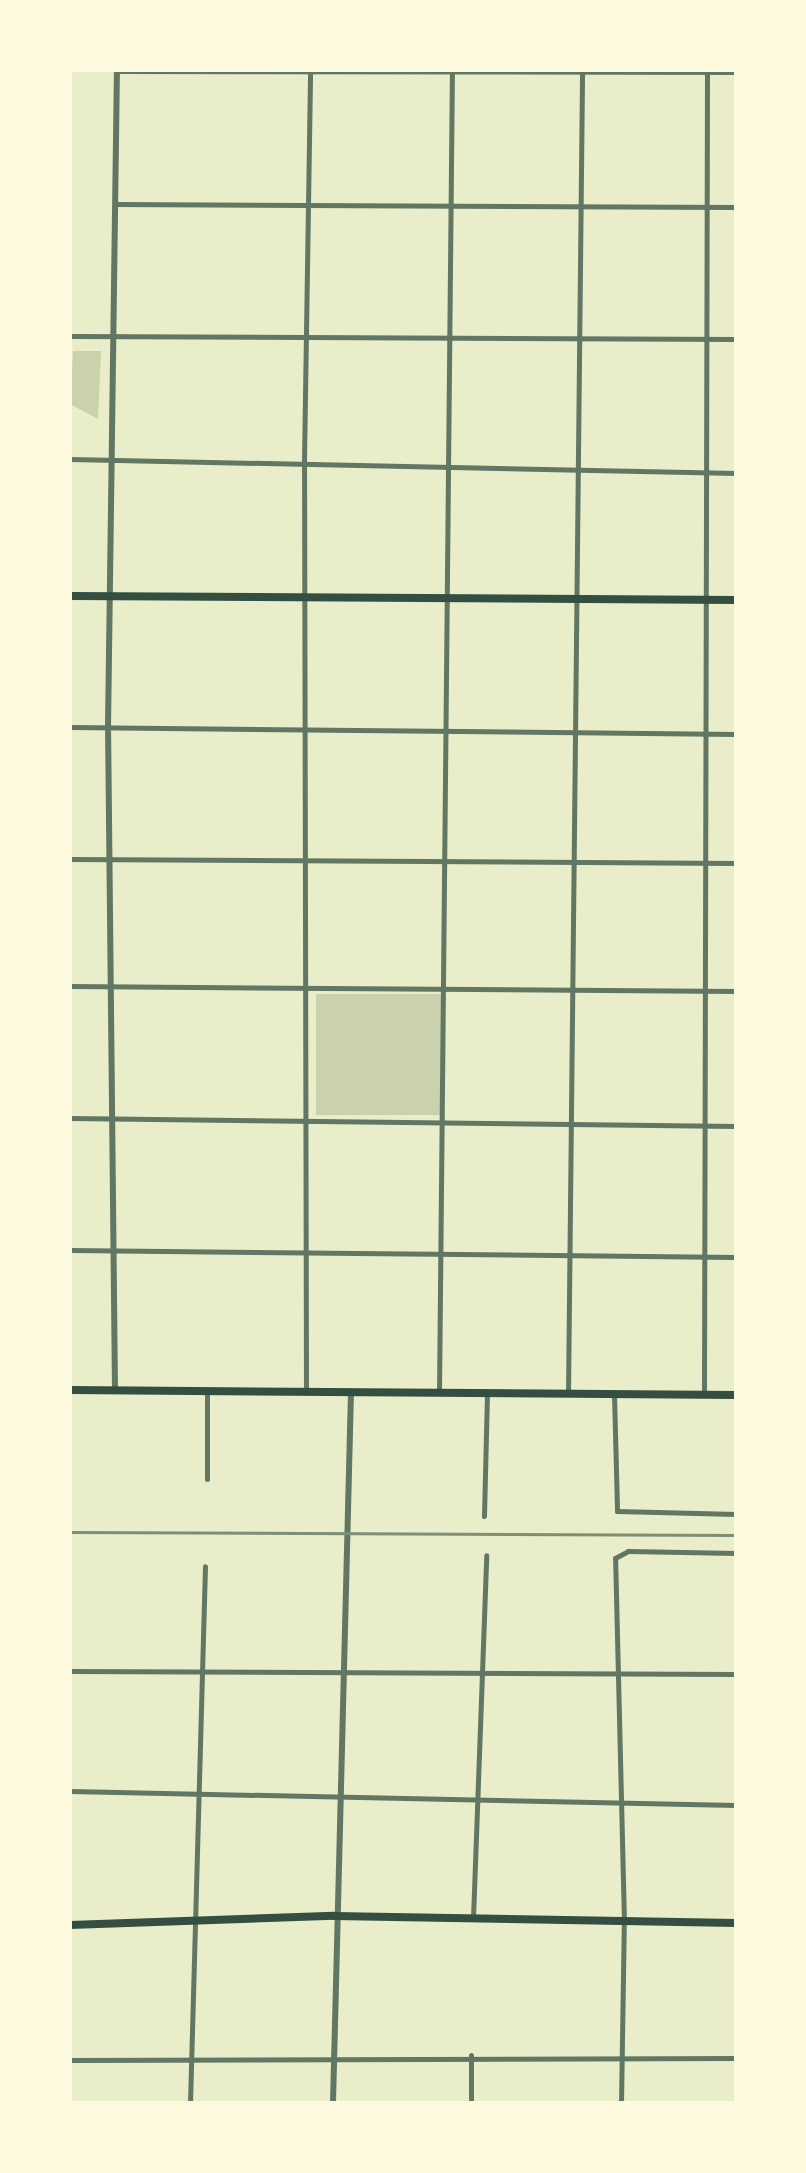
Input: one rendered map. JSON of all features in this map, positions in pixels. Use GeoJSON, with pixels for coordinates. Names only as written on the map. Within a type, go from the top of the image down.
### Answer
{"type":"FeatureCollection","features":[{"type":"Feature","properties":{"kind":"main road"},"geometry":{"type":"LineString","coordinates":[[70,596],[736,600]]}},
{"type":"Feature","properties":{"kind":"main road"},"geometry":{"type":"LineString","coordinates":[[70,1390],[736,1394]]}},
{"type":"Feature","properties":{"kind":"main road"},"geometry":{"type":"LineString","coordinates":[[70,1925],[334,1916],[736,1923]]}},
{"type":"Feature","properties":{"kind":"street"},"geometry":{"type":"LineString","coordinates":[[115,1391],[108,727],[118,70],[736,72]]}},
{"type":"Feature","properties":{"kind":"street"},"geometry":{"type":"LineString","coordinates":[[704,1394],[707,71]]}},
{"type":"Feature","properties":{"kind":"street"},"geometry":{"type":"LineString","coordinates":[[306,1391],[308,863],[304,460],[310,72]]}},
{"type":"Feature","properties":{"kind":"street"},"geometry":{"type":"LineString","coordinates":[[439,1392],[452,72]]}},
{"type":"Feature","properties":{"kind":"street"},"geometry":{"type":"LineString","coordinates":[[568,1394],[582,72]]}},
{"type":"Feature","properties":{"kind":"street"},"geometry":{"type":"LineString","coordinates":[[115,204],[736,207]]}},
{"type":"Feature","properties":{"kind":"street"},"geometry":{"type":"LineString","coordinates":[[70,336],[736,339]]}},
{"type":"Feature","properties":{"kind":"street"},"geometry":{"type":"LineString","coordinates":[[70,458],[736,472]]}},
{"type":"Feature","properties":{"kind":"street"},"geometry":{"type":"LineString","coordinates":[[70,727],[306,725],[736,734]]}},
{"type":"Feature","properties":{"kind":"street"},"geometry":{"type":"LineString","coordinates":[[70,859],[736,863]]}},
{"type":"Feature","properties":{"kind":"street"},"geometry":{"type":"LineString","coordinates":[[70,986],[736,991]]}},
{"type":"Feature","properties":{"kind":"street"},"geometry":{"type":"LineString","coordinates":[[70,1118],[736,1126]]}},
{"type":"Feature","properties":{"kind":"street"},"geometry":{"type":"LineString","coordinates":[[70,1250],[736,1257]]}},
{"type":"Feature","properties":{"kind":"street"},"geometry":{"type":"LineString","coordinates":[[207,1391],[207,1480]]}},
{"type":"Feature","properties":{"kind":"street"},"geometry":{"type":"LineString","coordinates":[[334,2103],[334,1916],[351,1391]]}},
{"type":"Feature","properties":{"kind":"street"},"geometry":{"type":"LineString","coordinates":[[484,1516],[487,1394]]}},
{"type":"Feature","properties":{"kind":"street"},"geometry":{"type":"LineString","coordinates":[[614,1394],[620,1512],[736,1514]]}},
{"type":"Feature","properties":{"kind":"street"},"geometry":{"type":"LineString","coordinates":[[621,2103],[624,1922],[616,1673],[620,1552],[736,1553]]}},
{"type":"Feature","properties":{"kind":"street"},"geometry":{"type":"LineString","coordinates":[[473,1918],[486,1555]]}},
{"type":"Feature","properties":{"kind":"street"},"geometry":{"type":"LineString","coordinates":[[190,2103],[205,1566]]}},
{"type":"Feature","properties":{"kind":"street"},"geometry":{"type":"LineString","coordinates":[[70,1670],[736,1674]]}},
{"type":"Feature","properties":{"kind":"street"},"geometry":{"type":"LineString","coordinates":[[70,1792],[478,1795],[736,1804]]}},
{"type":"Feature","properties":{"kind":"street"},"geometry":{"type":"LineString","coordinates":[[70,2060],[334,2055],[736,2058]]}},
{"type":"Feature","properties":{"kind":"street"},"geometry":{"type":"LineString","coordinates":[[470,2103],[471,2056]]}},
{"type":"Feature","properties":{"kind":"green space"},"geometry":{"type":"Polygon","coordinates":[[[73,351],[101,351],[98,419],[70,404],[73,351]]]}},
{"type":"Feature","properties":{"kind":"green space"},"geometry":{"type":"Polygon","coordinates":[[[316,994],[442,994],[442,1115],[316,1115],[316,994]]]}},
{"type":"Feature","properties":{"kind":"railway"},"geometry":{"type":"LineString","coordinates":[[70,1532],[736,1535]]}}]}
